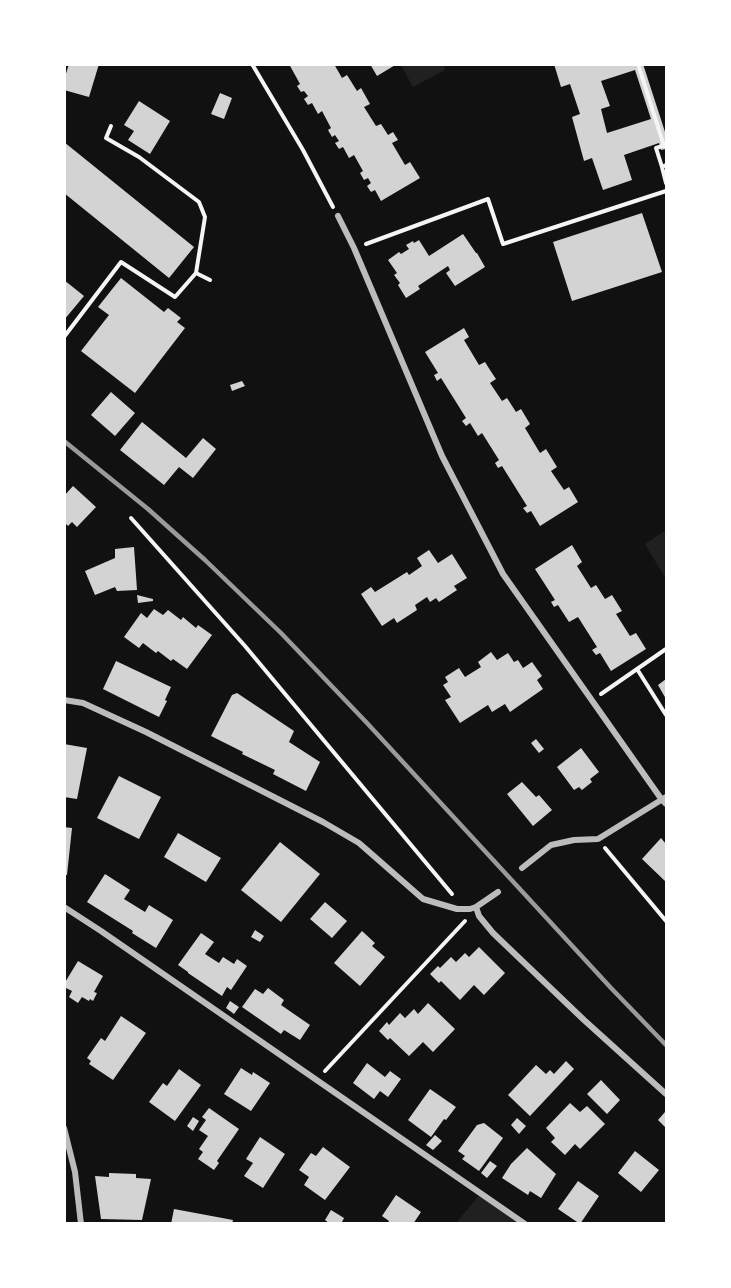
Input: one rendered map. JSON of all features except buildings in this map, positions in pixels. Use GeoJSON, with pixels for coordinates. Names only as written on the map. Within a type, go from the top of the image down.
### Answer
{"type":"FeatureCollection","features":[{"type":"Feature","properties":{"kind":"street"},"geometry":{"type":"LineString","coordinates":[[338,216],[354,248],[442,456],[503,574],[665,800],[598,839],[574,840],[551,845],[522,868]]}},
{"type":"Feature","properties":{"kind":"street"},"geometry":{"type":"LineString","coordinates":[[64,700],[83,703],[146,732],[323,822],[359,843],[423,899],[457,909],[473,908],[498,892]]}},
{"type":"Feature","properties":{"kind":"street"},"geometry":{"type":"LineString","coordinates":[[64,907],[525,1224]]}},
{"type":"Feature","properties":{"kind":"street"},"geometry":{"type":"LineString","coordinates":[[473,908],[493,933],[666,1094]]}},
{"type":"Feature","properties":{"kind":"street"},"geometry":{"type":"LineString","coordinates":[[65,1130],[75,1172],[81,1224]]}},
{"type":"Feature","properties":{"kind":"path"},"geometry":{"type":"LineString","coordinates":[[252,64],[303,150],[338,216]]}},
{"type":"Feature","properties":{"kind":"path"},"geometry":{"type":"LineString","coordinates":[[638,64],[665,145],[656,148],[664,166],[666,183]]}},
{"type":"Feature","properties":{"kind":"path"},"geometry":{"type":"LineString","coordinates":[[64,337],[121,262],[176,297],[196,273],[205,217],[199,202],[139,157],[106,138],[111,126]]}},
{"type":"Feature","properties":{"kind":"path"},"geometry":{"type":"LineString","coordinates":[[354,248],[489,199],[503,244],[666,191]]}},
{"type":"Feature","properties":{"kind":"path"},"geometry":{"type":"LineString","coordinates":[[196,273],[210,280]]}},
{"type":"Feature","properties":{"kind":"path"},"geometry":{"type":"LineString","coordinates":[[131,518],[245,646],[454,897],[457,909]]}},
{"type":"Feature","properties":{"kind":"path"},"geometry":{"type":"LineString","coordinates":[[593,700],[666,649]]}},
{"type":"Feature","properties":{"kind":"path"},"geometry":{"type":"LineString","coordinates":[[637,669],[666,715]]}},
{"type":"Feature","properties":{"kind":"path"},"geometry":{"type":"LineString","coordinates":[[598,839],[666,921]]}},
{"type":"Feature","properties":{"kind":"path"},"geometry":{"type":"LineString","coordinates":[[316,1080],[464,922],[473,908]]}},
{"type":"Feature","properties":{"kind":"shaded area"},"geometry":{"type":"Polygon","coordinates":[[[401,65],[444,65],[445,70],[413,87],[401,65]]]}},
{"type":"Feature","properties":{"kind":"shaded area"},"geometry":{"type":"Polygon","coordinates":[[[666,530],[666,579],[645,544],[666,530]]]}},
{"type":"Feature","properties":{"kind":"shaded area"},"geometry":{"type":"Polygon","coordinates":[[[481,1193],[525,1224],[455,1224],[481,1193]]]}},
{"type":"Feature","properties":{"kind":"railway"},"geometry":{"type":"LineString","coordinates":[[64,441],[148,509],[281,633],[666,1045]]}}]}
